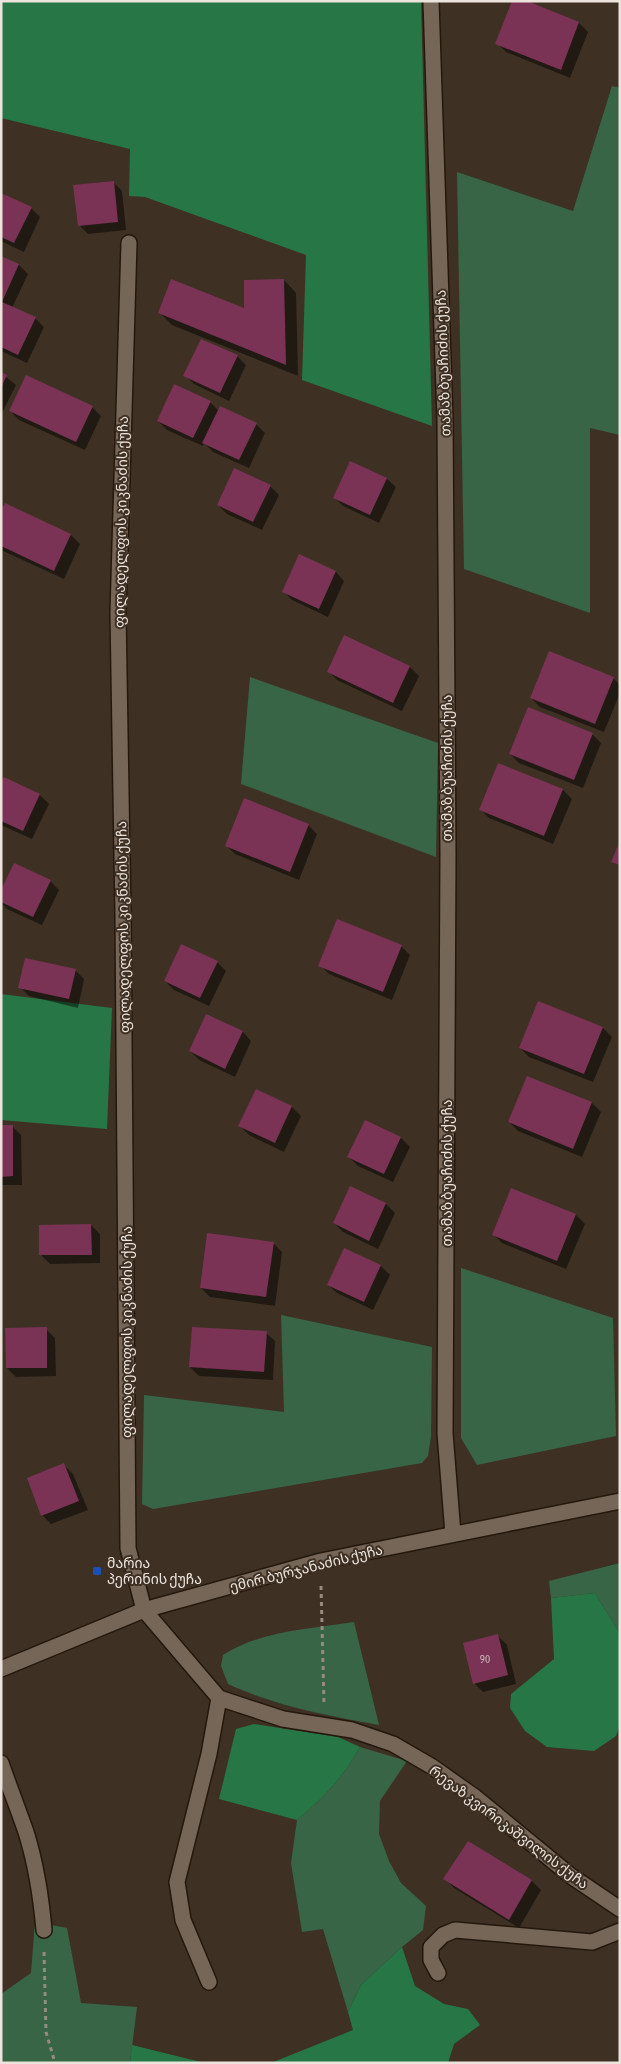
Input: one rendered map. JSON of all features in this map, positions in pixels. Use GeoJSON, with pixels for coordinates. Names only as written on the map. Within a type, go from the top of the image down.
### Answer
{"type":"FeatureCollection","features":[{"type":"Feature","properties":{"kind":"street","name":"თამაზ ბუაჩიძის ქუჩა"},"geometry":{"type":"LineString","coordinates":[[431,1],[445,419],[448,855],[446,1433],[453,1534]]}},
{"type":"Feature","properties":{"kind":"street","name":"ფილადელფოს კიკნაძის ქუჩა"},"geometry":{"type":"LineString","coordinates":[[129,243],[118,613],[123,914],[128,1548],[144,1610]]}},
{"type":"Feature","properties":{"kind":"street","name":"ემირ ბურჯანაძის ქუჩა"},"geometry":{"type":"LineString","coordinates":[[1,1669],[144,1610],[321,1561],[620,1501]]}},
{"type":"Feature","properties":{"kind":"street"},"geometry":{"type":"LineString","coordinates":[[144,1610],[219,1698],[208,1754],[177,1882],[183,1920],[209,1982]]}},
{"type":"Feature","properties":{"kind":"street","name":"რევაზ კვირიკაშვილის ქუჩა"},"geometry":{"type":"LineString","coordinates":[[219,1698],[283,1719],[352,1730],[393,1744],[431,1766],[475,1798],[571,1876],[620,1909]]}},
{"type":"Feature","properties":{"kind":"street"},"geometry":{"type":"LineString","coordinates":[[1,1763],[26,1832],[36,1870],[42,1901],[44,1930]]}},
{"type":"Feature","properties":{"kind":"street"},"geometry":{"type":"LineString","coordinates":[[438,1973],[431,1960],[431,1947],[443,1935],[455,1930],[592,1942],[620,1931]]}},
{"type":"Feature","properties":{"kind":"path"},"geometry":{"type":"LineString","coordinates":[[321,1561],[324,1726]]}},
{"type":"Feature","properties":{"kind":"path"},"geometry":{"type":"LineString","coordinates":[[44,1930],[46,2032],[56,2063]]}},
{"type":"Feature","properties":{"kind":"green space"},"geometry":{"type":"Polygon","coordinates":[[[1,1],[421,1],[432,426],[302,380],[306,255],[145,197],[129,196],[130,149],[1,118],[1,1]]]}},
{"type":"Feature","properties":{"kind":"green space"},"geometry":{"type":"Polygon","coordinates":[[[612,86],[620,88],[620,435],[590,428],[590,613],[464,569],[457,172],[573,211],[612,86]]]}},
{"type":"Feature","properties":{"kind":"green space"},"geometry":{"type":"Polygon","coordinates":[[[250,677],[438,743],[436,857],[241,784],[250,677]]]}},
{"type":"Feature","properties":{"kind":"green space"},"geometry":{"type":"Polygon","coordinates":[[[1,994],[112,1008],[107,1129],[1,1120],[1,994]]]}},
{"type":"Feature","properties":{"kind":"green space"},"geometry":{"type":"Polygon","coordinates":[[[461,1268],[613,1318],[616,1436],[477,1465],[461,1438],[461,1268]]]}},
{"type":"Feature","properties":{"kind":"green space"},"geometry":{"type":"Polygon","coordinates":[[[281,1315],[432,1347],[431,1437],[428,1456],[422,1463],[153,1509],[142,1504],[144,1395],[284,1412],[281,1315]]]}},
{"type":"Feature","properties":{"kind":"green space"},"geometry":{"type":"Polygon","coordinates":[[[620,1563],[620,1634],[595,1593],[551,1598],[549,1581],[620,1563]]]}},
{"type":"Feature","properties":{"kind":"green space"},"geometry":{"type":"Polygon","coordinates":[[[595,1593],[620,1634],[620,1725],[616,1736],[594,1751],[547,1747],[525,1731],[510,1708],[511,1694],[554,1659],[551,1598],[595,1593]]]}},
{"type":"Feature","properties":{"kind":"green space"},"geometry":{"type":"Polygon","coordinates":[[[354,1622],[379,1725],[321,1714],[265,1699],[228,1684],[221,1666],[223,1655],[238,1647],[270,1635],[354,1622]]]}},
{"type":"Feature","properties":{"kind":"green space"},"geometry":{"type":"Polygon","coordinates":[[[254,1724],[338,1737],[360,1747],[332,1787],[297,1820],[219,1799],[236,1729],[254,1724]]]}},
{"type":"Feature","properties":{"kind":"green space"},"geometry":{"type":"Polygon","coordinates":[[[360,1747],[407,1761],[380,1801],[379,1834],[389,1861],[401,1883],[426,1906],[423,1930],[361,1985],[348,2012],[323,1929],[302,1932],[291,1863],[297,1820],[332,1787],[360,1747]]]}},
{"type":"Feature","properties":{"kind":"green space"},"geometry":{"type":"Polygon","coordinates":[[[35,1922],[67,1928],[81,2003],[137,2007],[130,2063],[1,2063],[1,1994],[31,1973],[35,1922]]]}},
{"type":"Feature","properties":{"kind":"green space"},"geometry":{"type":"Polygon","coordinates":[[[402,1947],[415,1986],[444,2004],[468,2009],[480,2025],[454,2044],[448,2063],[271,2063],[353,2030],[348,2012],[361,1985],[402,1947]]]}},
{"type":"Feature","properties":{"kind":"green space"},"geometry":{"type":"Polygon","coordinates":[[[132,2045],[205,2063],[130,2063],[132,2045]]]}},
{"type":"Feature","properties":{"kind":"building"},"geometry":{"type":"Polygon","coordinates":[[[512,1],[527,1],[579,22],[561,70],[495,44],[512,1]]]}},
{"type":"Feature","properties":{"kind":"building"},"geometry":{"type":"Polygon","coordinates":[[[114,181],[118,222],[78,226],[73,185],[114,181]]]}},
{"type":"Feature","properties":{"kind":"building"},"geometry":{"type":"Polygon","coordinates":[[[1,193],[32,207],[14,243],[1,237],[1,193]]]}},
{"type":"Feature","properties":{"kind":"building"},"geometry":{"type":"Polygon","coordinates":[[[1,256],[19,264],[2,302],[36,317],[18,355],[1,347],[1,256]]]}},
{"type":"Feature","properties":{"kind":"building"},"geometry":{"type":"Polygon","coordinates":[[[171,279],[244,308],[244,280],[284,279],[286,365],[158,313],[171,279]]]}},
{"type":"Feature","properties":{"kind":"building"},"geometry":{"type":"Polygon","coordinates":[[[201,339],[238,355],[220,393],[183,376],[201,339]]]}},
{"type":"Feature","properties":{"kind":"building"},"geometry":{"type":"Polygon","coordinates":[[[1,372],[7,375],[1,388],[1,372]]]}},
{"type":"Feature","properties":{"kind":"building"},"geometry":{"type":"Polygon","coordinates":[[[26,375],[93,406],[76,442],[9,411],[26,375]]]}},
{"type":"Feature","properties":{"kind":"building"},"geometry":{"type":"Polygon","coordinates":[[[174,384],[211,401],[193,438],[157,421],[174,384]]]}},
{"type":"Feature","properties":{"kind":"building"},"geometry":{"type":"Polygon","coordinates":[[[220,406],[257,423],[239,460],[202,443],[220,406]]]}},
{"type":"Feature","properties":{"kind":"building"},"geometry":{"type":"Polygon","coordinates":[[[350,461],[387,478],[370,515],[333,498],[350,461]]]}},
{"type":"Feature","properties":{"kind":"building"},"geometry":{"type":"Polygon","coordinates":[[[234,468],[271,485],[253,522],[217,505],[234,468]]]}},
{"type":"Feature","properties":{"kind":"building"},"geometry":{"type":"Polygon","coordinates":[[[5,503],[71,534],[54,571],[1,546],[1,510],[5,503]]]}},
{"type":"Feature","properties":{"kind":"building"},"geometry":{"type":"Polygon","coordinates":[[[299,554],[336,571],[319,609],[282,592],[299,554]]]}},
{"type":"Feature","properties":{"kind":"building"},"geometry":{"type":"Polygon","coordinates":[[[344,635],[410,666],[393,703],[327,672],[344,635]]]}},
{"type":"Feature","properties":{"kind":"building"},"geometry":{"type":"Polygon","coordinates":[[[549,651],[614,677],[595,724],[530,698],[549,651]]]}},
{"type":"Feature","properties":{"kind":"building"},"geometry":{"type":"Polygon","coordinates":[[[528,707],[593,733],[574,780],[509,754],[528,707]]]}},
{"type":"Feature","properties":{"kind":"building"},"geometry":{"type":"Polygon","coordinates":[[[498,763],[563,789],[544,836],[479,810],[498,763]]]}},
{"type":"Feature","properties":{"kind":"building"},"geometry":{"type":"Polygon","coordinates":[[[4,777],[40,794],[23,831],[1,821],[1,782],[4,777]]]}},
{"type":"Feature","properties":{"kind":"building"},"geometry":{"type":"Polygon","coordinates":[[[244,798],[309,824],[290,872],[225,846],[244,798]]]}},
{"type":"Feature","properties":{"kind":"building"},"geometry":{"type":"Polygon","coordinates":[[[620,841],[620,865],[611,862],[620,841]]]}},
{"type":"Feature","properties":{"kind":"building"},"geometry":{"type":"Polygon","coordinates":[[[14,863],[51,880],[33,917],[1,902],[1,890],[14,863]]]}},
{"type":"Feature","properties":{"kind":"building"},"geometry":{"type":"Polygon","coordinates":[[[337,919],[402,945],[383,992],[318,966],[337,919]]]}},
{"type":"Feature","properties":{"kind":"building"},"geometry":{"type":"Polygon","coordinates":[[[181,944],[218,961],[200,998],[164,981],[181,944]]]}},
{"type":"Feature","properties":{"kind":"building"},"geometry":{"type":"Polygon","coordinates":[[[25,958],[76,969],[69,999],[18,988],[25,958]]]}},
{"type":"Feature","properties":{"kind":"building"},"geometry":{"type":"Polygon","coordinates":[[[538,1001],[603,1027],[584,1074],[519,1048],[538,1001]]]}},
{"type":"Feature","properties":{"kind":"building"},"geometry":{"type":"Polygon","coordinates":[[[206,1014],[243,1031],[225,1069],[189,1051],[206,1014]]]}},
{"type":"Feature","properties":{"kind":"building"},"geometry":{"type":"Polygon","coordinates":[[[527,1076],[592,1102],[573,1149],[508,1122],[527,1076]]]}},
{"type":"Feature","properties":{"kind":"building"},"geometry":{"type":"Polygon","coordinates":[[[256,1089],[292,1106],[275,1143],[238,1126],[256,1089]]]}},
{"type":"Feature","properties":{"kind":"building"},"geometry":{"type":"Polygon","coordinates":[[[365,1120],[401,1137],[384,1174],[347,1157],[365,1120]]]}},
{"type":"Feature","properties":{"kind":"building"},"geometry":{"type":"Polygon","coordinates":[[[1,1125],[13,1125],[13,1176],[1,1177],[1,1125]]]}},
{"type":"Feature","properties":{"kind":"building"},"geometry":{"type":"Polygon","coordinates":[[[350,1186],[386,1203],[369,1241],[333,1223],[350,1186]]]}},
{"type":"Feature","properties":{"kind":"building"},"geometry":{"type":"Polygon","coordinates":[[[511,1188],[576,1214],[557,1261],[492,1235],[511,1188]]]}},
{"type":"Feature","properties":{"kind":"building"},"geometry":{"type":"Polygon","coordinates":[[[91,1224],[92,1255],[39,1255],[39,1225],[91,1224]]]}},
{"type":"Feature","properties":{"kind":"building"},"geometry":{"type":"Polygon","coordinates":[[[207,1233],[274,1242],[266,1297],[200,1288],[207,1233]]]}},
{"type":"Feature","properties":{"kind":"building"},"geometry":{"type":"Polygon","coordinates":[[[344,1248],[381,1265],[364,1302],[327,1285],[344,1248]]]}},
{"type":"Feature","properties":{"kind":"building"},"geometry":{"type":"Polygon","coordinates":[[[47,1327],[47,1368],[6,1368],[5,1328],[47,1327]]]}},
{"type":"Feature","properties":{"kind":"building"},"geometry":{"type":"Polygon","coordinates":[[[192,1327],[267,1331],[264,1372],[189,1367],[192,1327]]]}},
{"type":"Feature","properties":{"kind":"building"},"geometry":{"type":"Polygon","coordinates":[[[64,1463],[79,1501],[41,1516],[27,1478],[64,1463]]]}},
{"type":"Feature","properties":{"kind":"building"},"geometry":{"type":"Polygon","coordinates":[[[498,1634],[508,1675],[473,1684],[463,1643],[498,1634]]]}},
{"type":"Feature","properties":{"kind":"building"},"geometry":{"type":"Polygon","coordinates":[[[468,1841],[532,1880],[509,1920],[443,1879],[468,1841]]]}},
{"type":"Feature","properties":{"kind":"place","name":"მარია პერინის ქუჩა"},"geometry":{"type":"Point","coordinates":[97,1571]}}]}
